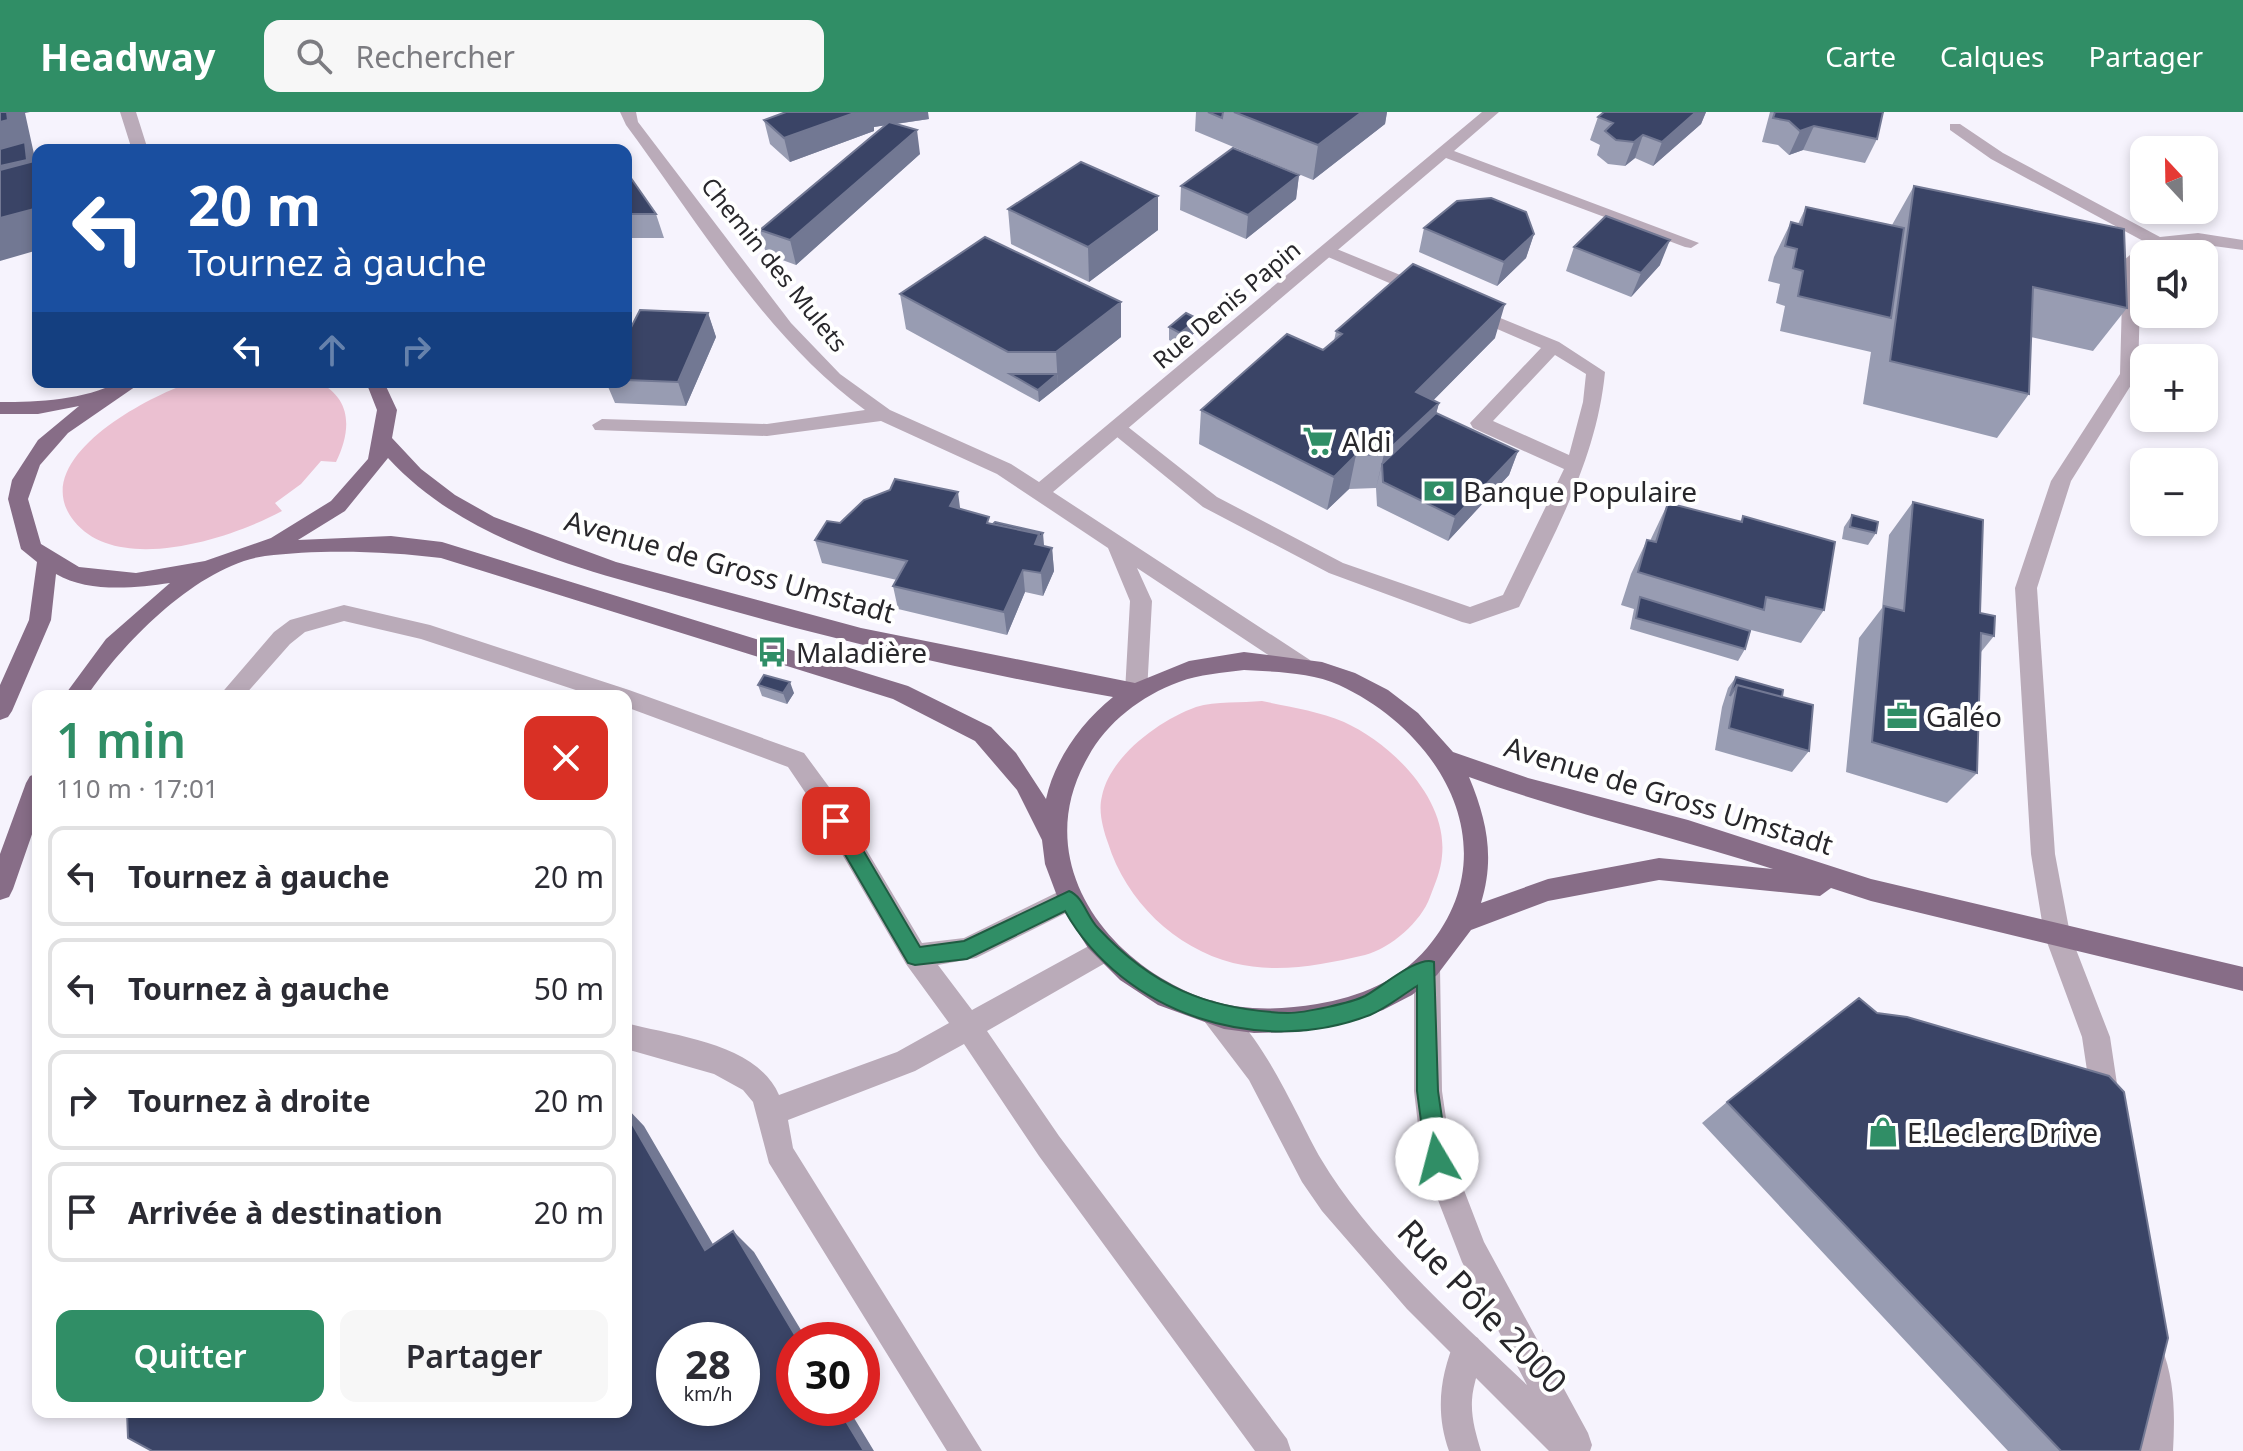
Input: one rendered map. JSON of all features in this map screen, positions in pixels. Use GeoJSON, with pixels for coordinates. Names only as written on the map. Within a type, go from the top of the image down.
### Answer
{"type":"FeatureCollection","features":[{"type":"Feature","properties":{"kind":"main road"},"geometry":{"type":"LineString","coordinates":[[122,388],[78,415],[50,440],[30,466],[18,493],[17,519],[27,543],[47,562],[77,574],[114,581],[157,580],[202,572],[269,549],[311,525],[345,499],[370,470],[384,442],[388,410],[378,388]]}},
{"type":"Feature","properties":{"kind":"main road"},"geometry":{"type":"LineString","coordinates":[[0,408],[38,408],[112,393]]}},
{"type":"Feature","properties":{"kind":"main road","name":"Avenue de Gross Umstadt"},"geometry":{"type":"LineString","coordinates":[[384,442],[403,466],[433,488],[511,534],[553,551],[754,609],[945,658],[1136,692]]}},
{"type":"Feature","properties":{"kind":"main road"},"geometry":{"type":"LineString","coordinates":[[0,480],[18,493]]}},
{"type":"Feature","properties":{"kind":"main road"},"geometry":{"type":"LineString","coordinates":[[269,549],[391,544],[442,550],[900,692],[983,734],[1025,783],[1053,836]]}},
{"type":"Feature","properties":{"kind":"main road"},"geometry":{"type":"LineString","coordinates":[[0,711],[40,620],[47,562]]}},
{"type":"Feature","properties":{"kind":"main road"},"geometry":{"type":"LineString","coordinates":[[80,690],[128,629],[152,606],[202,572]]}},
{"type":"Feature","properties":{"kind":"main road"},"geometry":{"type":"LineString","coordinates":[[1244,661],[1302,666],[1345,678],[1385,699],[1421,727],[1449,760],[1469,798],[1478,838],[1476,881],[1463,921],[1427,968],[1366,1006],[1290,1023],[1212,1013],[1162,994],[1119,965],[1086,930],[1057,868],[1053,836],[1057,793],[1074,753],[1101,719],[1136,692],[1188,670],[1244,661]]}},
{"type":"Feature","properties":{"kind":"main road","name":"Avenue de Gross Umstadt"},"geometry":{"type":"LineString","coordinates":[[1449,760],[1527,788],[1688,831],[1871,890],[2243,979]]}},
{"type":"Feature","properties":{"kind":"main road"},"geometry":{"type":"LineString","coordinates":[[0,889],[32,800]]}},
{"type":"Feature","properties":{"kind":"main road","name":"Avenue de Gross Umstadt"},"geometry":{"type":"LineString","coordinates":[[1463,921],[1548,890],[1659,869],[1871,890]]}},
{"type":"Feature","properties":{"kind":"street"},"geometry":{"type":"LineString","coordinates":[[128,112],[138,144]]}},
{"type":"Feature","properties":{"kind":"street","name":"Chemin des Mulets"},"geometry":{"type":"LineString","coordinates":[[628,112],[631,122],[785,327],[833,378],[883,414],[1004,469],[1115,540],[1253,637],[1302,666]]}},
{"type":"Feature","properties":{"kind":"street","name":"Rue Denis Papin"},"geometry":{"type":"LineString","coordinates":[[1040,492],[1491,112]]}},
{"type":"Feature","properties":{"kind":"street"},"geometry":{"type":"LineString","coordinates":[[1955,127],[1997,156],[2153,240]]}},
{"type":"Feature","properties":{"kind":"street"},"geometry":{"type":"LineString","coordinates":[[1443,152],[1691,243]]}},
{"type":"Feature","properties":{"kind":"street"},"geometry":{"type":"LineString","coordinates":[[2175,240],[2202,237],[2217,240]]}},
{"type":"Feature","properties":{"kind":"street"},"geometry":{"type":"LineString","coordinates":[[2218,240],[2243,245]]}},
{"type":"Feature","properties":{"kind":"street"},"geometry":{"type":"LineString","coordinates":[[1116,428],[1210,502],[1336,568],[1470,616],[1511,601],[1575,466],[1595,399],[1596,372],[1553,346],[1327,250]]}},
{"type":"Feature","properties":{"kind":"street"},"geometry":{"type":"LineString","coordinates":[[2112,1135],[2096,1037],[2057,934],[2043,854],[2026,588],[2061,481],[2129,374],[2130,328]]}},
{"type":"Feature","properties":{"kind":"street"},"geometry":{"type":"LineString","coordinates":[[1553,346],[1480,423],[1575,466]]}},
{"type":"Feature","properties":{"kind":"street"},"geometry":{"type":"LineString","coordinates":[[602,425],[767,430],[883,414]]}},
{"type":"Feature","properties":{"kind":"street"},"geometry":{"type":"LineString","coordinates":[[1115,540],[1141,601],[1136,692]]}},
{"type":"Feature","properties":{"kind":"street"},"geometry":{"type":"LineString","coordinates":[[235,690],[282,638],[298,626],[344,613],[422,631],[603,690]]}},
{"type":"Feature","properties":{"kind":"street"},"geometry":{"type":"LineString","coordinates":[[632,700],[796,760],[820,794],[915,956],[969,1028],[1049,1146],[1275,1451]]}},
{"type":"Feature","properties":{"kind":"street"},"geometry":{"type":"LineString","coordinates":[[915,956],[967,950],[1069,899]]}},
{"type":"Feature","properties":{"kind":"street"},"geometry":{"type":"LineString","coordinates":[[772,1112],[905,1062],[1105,950]]}},
{"type":"Feature","properties":{"kind":"street","name":"Rue Pôle 2000"},"geometry":{"type":"LineString","coordinates":[[1427,968],[1428,1091],[1437,1159],[1473,1251],[1579,1451]]}},
{"type":"Feature","properties":{"kind":"street","name":"Rue Pôle 2000"},"geometry":{"type":"LineString","coordinates":[[1212,1013],[1244,1049],[1265,1081],[1299,1151],[1331,1200],[1467,1349],[1572,1451]]}},
{"type":"Feature","properties":{"kind":"street"},"geometry":{"type":"LineString","coordinates":[[632,1038],[745,1072],[762,1091],[772,1112],[779,1153],[966,1451]]}},
{"type":"Feature","properties":{"kind":"street"},"geometry":{"type":"LineString","coordinates":[[2146,1335],[2159,1412],[2157,1451]]}},
{"type":"Feature","properties":{"kind":"street"},"geometry":{"type":"LineString","coordinates":[[1465,1451],[1458,1433],[1453,1397],[1467,1349]]}},
{"type":"Feature","properties":{"kind":"shaded area"},"geometry":{"type":"Polygon","coordinates":[[[327,388],[338,397],[346,417],[341,450],[336,462],[321,461],[301,484],[275,503],[282,511],[235,532],[176,547],[146,549],[118,546],[94,537],[74,521],[63,498],[66,476],[78,454],[98,434],[122,416],[172,389],[327,388]]]}},
{"type":"Feature","properties":{"kind":"shaded area"},"geometry":{"type":"Polygon","coordinates":[[[1262,701],[1324,715],[1362,732],[1398,759],[1426,794],[1436,814],[1442,856],[1430,897],[1412,924],[1395,940],[1375,952],[1332,962],[1283,968],[1250,966],[1212,956],[1173,934],[1156,919],[1140,903],[1116,864],[1103,826],[1101,802],[1107,781],[1126,754],[1153,730],[1196,707],[1262,701]]]}},
{"type":"Feature","properties":{"kind":"building"},"geometry":{"type":"Polygon","coordinates":[[[0,112],[7,112],[8,120],[0,122],[0,112]]]}},
{"type":"Feature","properties":{"kind":"building"},"geometry":{"type":"Polygon","coordinates":[[[786,112],[857,112],[784,138],[764,120],[786,112]]]}},
{"type":"Feature","properties":{"kind":"building"},"geometry":{"type":"Polygon","coordinates":[[[1208,112],[1223,112],[1222,118],[1208,112]]]}},
{"type":"Feature","properties":{"kind":"building"},"geometry":{"type":"Polygon","coordinates":[[[1234,112],[1362,112],[1318,145],[1234,112]]]}},
{"type":"Feature","properties":{"kind":"building"},"geometry":{"type":"Polygon","coordinates":[[[1604,112],[1696,112],[1662,142],[1643,135],[1634,142],[1616,140],[1605,131],[1613,123],[1598,117],[1604,112]]]}},
{"type":"Feature","properties":{"kind":"building"},"geometry":{"type":"Polygon","coordinates":[[[1775,112],[1883,112],[1877,139],[1814,126],[1800,131],[1789,121],[1773,118],[1775,112]]]}},
{"type":"Feature","properties":{"kind":"building"},"geometry":{"type":"Polygon","coordinates":[[[889,122],[917,130],[790,240],[760,230],[889,122]]]}},
{"type":"Feature","properties":{"kind":"building"},"geometry":{"type":"Polygon","coordinates":[[[25,142],[27,160],[0,166],[0,149],[25,142]]]}},
{"type":"Feature","properties":{"kind":"building"},"geometry":{"type":"Polygon","coordinates":[[[1233,148],[1299,175],[1248,215],[1181,186],[1233,148]]]}},
{"type":"Feature","properties":{"kind":"building"},"geometry":{"type":"Polygon","coordinates":[[[32,162],[32,210],[0,218],[0,170],[32,162]]]}},
{"type":"Feature","properties":{"kind":"building"},"geometry":{"type":"Polygon","coordinates":[[[1081,162],[1158,196],[1088,247],[1008,209],[1081,162]]]}},
{"type":"Feature","properties":{"kind":"building"},"geometry":{"type":"Polygon","coordinates":[[[632,180],[656,214],[632,214],[632,180]]]}},
{"type":"Feature","properties":{"kind":"building"},"geometry":{"type":"Polygon","coordinates":[[[1914,186],[2124,229],[2127,308],[2033,287],[2029,394],[1890,361],[1914,186]]]}},
{"type":"Feature","properties":{"kind":"building"},"geometry":{"type":"Polygon","coordinates":[[[1491,198],[1526,212],[1534,234],[1504,262],[1424,228],[1457,201],[1491,198]]]}},
{"type":"Feature","properties":{"kind":"building"},"geometry":{"type":"Polygon","coordinates":[[[1806,207],[1904,228],[1891,318],[1798,296],[1803,271],[1793,268],[1797,249],[1785,246],[1791,222],[1802,225],[1806,207]]]}},
{"type":"Feature","properties":{"kind":"building"},"geometry":{"type":"Polygon","coordinates":[[[1606,216],[1670,240],[1641,273],[1574,247],[1606,216]]]}},
{"type":"Feature","properties":{"kind":"building"},"geometry":{"type":"Polygon","coordinates":[[[985,237],[1121,302],[1056,352],[1008,352],[900,294],[985,237]]]}},
{"type":"Feature","properties":{"kind":"building"},"geometry":{"type":"Polygon","coordinates":[[[1413,264],[1505,304],[1416,392],[1439,403],[1384,454],[1356,455],[1334,477],[1201,410],[1287,334],[1323,350],[1342,334],[1336,331],[1413,264]]]}},
{"type":"Feature","properties":{"kind":"building"},"geometry":{"type":"Polygon","coordinates":[[[640,310],[708,313],[678,382],[632,380],[632,325],[640,310]]]}},
{"type":"Feature","properties":{"kind":"building"},"geometry":{"type":"Polygon","coordinates":[[[1186,313],[1198,319],[1180,333],[1169,327],[1186,313]]]}},
{"type":"Feature","properties":{"kind":"building"},"geometry":{"type":"Polygon","coordinates":[[[1010,374],[1057,374],[1038,390],[1010,374]]]}},
{"type":"Feature","properties":{"kind":"building"},"geometry":{"type":"Polygon","coordinates":[[[1436,413],[1518,451],[1455,517],[1383,482],[1382,464],[1436,413]]]}},
{"type":"Feature","properties":{"kind":"building"},"geometry":{"type":"Polygon","coordinates":[[[895,479],[958,492],[950,506],[989,517],[987,523],[1039,534],[1035,544],[1052,548],[1041,573],[1023,570],[1004,612],[893,586],[907,561],[815,540],[827,521],[840,523],[864,500],[890,490],[895,479]]]}},
{"type":"Feature","properties":{"kind":"building"},"geometry":{"type":"Polygon","coordinates":[[[1913,502],[1983,520],[1980,613],[1995,616],[1994,636],[1981,633],[1977,773],[1872,742],[1884,606],[1904,611],[1913,502]]]}},
{"type":"Feature","properties":{"kind":"building"},"geometry":{"type":"Polygon","coordinates":[[[1668,503],[1742,522],[1743,516],[1835,542],[1824,610],[1766,597],[1764,610],[1638,572],[1647,540],[1656,542],[1668,503]]]}},
{"type":"Feature","properties":{"kind":"building"},"geometry":{"type":"Polygon","coordinates":[[[1852,515],[1878,522],[1876,533],[1850,527],[1852,515]]]}},
{"type":"Feature","properties":{"kind":"building"},"geometry":{"type":"Polygon","coordinates":[[[993,524],[1043,533],[1040,538],[1039,534],[993,524]]]}},
{"type":"Feature","properties":{"kind":"building"},"geometry":{"type":"Polygon","coordinates":[[[1640,597],[1750,631],[1745,649],[1636,618],[1640,597]]]}},
{"type":"Feature","properties":{"kind":"building"},"geometry":{"type":"Polygon","coordinates":[[[764,675],[790,682],[783,693],[758,685],[764,675]]]}},
{"type":"Feature","properties":{"kind":"building"},"geometry":{"type":"Polygon","coordinates":[[[1736,677],[1783,690],[1782,697],[1737,685],[1730,696],[1736,677]]]}},
{"type":"Feature","properties":{"kind":"building"},"geometry":{"type":"Polygon","coordinates":[[[1737,685],[1813,705],[1809,751],[1729,728],[1737,685]]]}},
{"type":"Feature","properties":{"kind":"building"},"geometry":{"type":"Polygon","coordinates":[[[1859,998],[1877,1013],[1907,1017],[2109,1076],[2124,1092],[2168,1338],[2140,1451],[2061,1451],[1727,1102],[1859,998]]]}},
{"type":"Feature","properties":{"kind":"building"},"geometry":{"type":"Polygon","coordinates":[[[632,1123],[705,1250],[733,1231],[787,1322],[776,1322],[776,1426],[849,1426],[864,1451],[152,1451],[128,1438],[127,1418],[632,1418],[632,1123]]]}},
{"type":"Feature","properties":{"kind":"place","name":"Aldi"},"geometry":{"type":"Point","coordinates":[1318,441]}},
{"type":"Feature","properties":{"kind":"place","name":"Banque Populaire"},"geometry":{"type":"Point","coordinates":[1439,491]}},
{"type":"Feature","properties":{"kind":"place","name":"Maladière"},"geometry":{"type":"Point","coordinates":[772,652]}},
{"type":"Feature","properties":{"kind":"place","name":"Galéo"},"geometry":{"type":"Point","coordinates":[1902,716]}},
{"type":"Feature","properties":{"kind":"place","name":"E.Leclerc Drive"},"geometry":{"type":"Point","coordinates":[1883,1132]}},
{"type":"Feature","properties":{"kind":"route"},"geometry":{"type":"LineString","coordinates":[[836,821],[915,956],[967,950],[1069,899],[1086,930],[1119,965],[1162,994],[1212,1013],[1290,1023],[1366,1006],[1427,968],[1428,1091],[1437,1159]]}}]}
